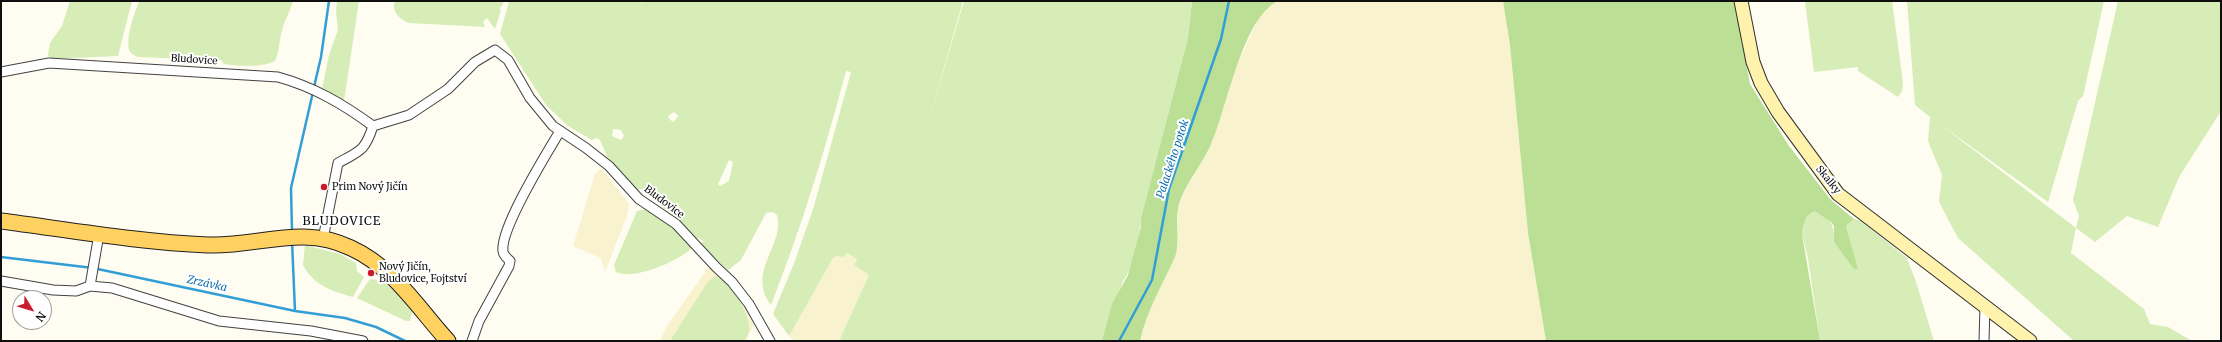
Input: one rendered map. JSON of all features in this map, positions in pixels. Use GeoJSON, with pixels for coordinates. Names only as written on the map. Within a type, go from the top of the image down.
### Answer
{"type":"FeatureCollection","features":[{"type":"Feature","properties":{"kind":"main road"},"geometry":{"type":"LineString","coordinates":[[1,221],[99,234],[209,245],[292,236],[323,239],[353,248],[378,264],[405,290],[448,341]]}},
{"type":"Feature","properties":{"kind":"street","name":"Skalky"},"geometry":{"type":"LineString","coordinates":[[1741,1],[1753,62],[1761,83],[1778,112],[1824,177],[1838,194],[2030,341]]}},
{"type":"Feature","properties":{"kind":"street","name":"Bludovice"},"geometry":{"type":"LineString","coordinates":[[1,72],[49,63],[278,77],[305,85],[345,106],[373,126],[409,115],[448,89],[475,62],[495,50],[508,60],[530,98],[553,126],[609,166],[639,199],[676,224],[732,282],[749,304],[770,341]]}},
{"type":"Feature","properties":{"kind":"street"},"geometry":{"type":"LineString","coordinates":[[323,239],[338,163],[359,152],[367,144],[373,126]]}},
{"type":"Feature","properties":{"kind":"street"},"geometry":{"type":"LineString","coordinates":[[472,341],[479,321],[509,266],[510,261],[504,254],[503,249],[513,217],[530,182],[560,131]]}},
{"type":"Feature","properties":{"kind":"street"},"geometry":{"type":"LineString","coordinates":[[90,283],[99,234]]}},
{"type":"Feature","properties":{"kind":"street"},"geometry":{"type":"LineString","coordinates":[[1,281],[52,290],[76,291],[90,283],[112,288],[219,321],[311,331],[363,341]]}},
{"type":"Feature","properties":{"kind":"street"},"geometry":{"type":"LineString","coordinates":[[1984,341],[1985,306]]}},
{"type":"Feature","properties":{"kind":"shaded area"},"geometry":{"type":"Polygon","coordinates":[[[1278,1],[1503,1],[1510,45],[1528,233],[1546,341],[1140,341],[1151,304],[1175,255],[1178,209],[1182,197],[1211,144],[1233,74],[1258,20],[1266,9],[1278,1]]]}},
{"type":"Feature","properties":{"kind":"shaded area"},"geometry":{"type":"Polygon","coordinates":[[[601,168],[629,204],[627,216],[605,272],[601,258],[573,246],[595,174],[601,168]]]}},
{"type":"Feature","properties":{"kind":"shaded area"},"geometry":{"type":"Polygon","coordinates":[[[847,253],[857,259],[854,265],[869,275],[839,341],[793,341],[789,336],[833,258],[847,253]]]}},
{"type":"Feature","properties":{"kind":"shaded area"},"geometry":{"type":"Polygon","coordinates":[[[710,265],[738,293],[756,322],[745,341],[660,341],[667,326],[710,265]]]}},
{"type":"Feature","properties":{"kind":"green space"},"geometry":{"type":"Polygon","coordinates":[[[70,1],[132,1],[118,56],[51,59],[48,55],[50,43],[62,26],[70,1]]]}},
{"type":"Feature","properties":{"kind":"green space"},"geometry":{"type":"Polygon","coordinates":[[[139,1],[293,1],[283,27],[275,61],[263,65],[250,66],[224,64],[221,60],[137,57],[131,53],[128,42],[130,27],[139,1]]]}},
{"type":"Feature","properties":{"kind":"green space"},"geometry":{"type":"Polygon","coordinates":[[[337,1],[359,1],[344,101],[322,89],[329,55],[338,30],[336,11],[337,1]]]}},
{"type":"Feature","properties":{"kind":"green space"},"geometry":{"type":"Polygon","coordinates":[[[395,1],[504,1],[502,6],[499,8],[501,10],[495,29],[487,18],[483,22],[485,27],[409,23],[395,12],[395,1]]]}},
{"type":"Feature","properties":{"kind":"green space"},"geometry":{"type":"Polygon","coordinates":[[[509,1],[639,1],[641,3],[643,1],[963,1],[925,134],[964,1],[1192,1],[1188,38],[1141,218],[1140,233],[1136,251],[1127,276],[1123,281],[1102,341],[839,341],[869,275],[854,265],[857,259],[847,253],[844,257],[837,256],[833,258],[789,336],[773,314],[795,261],[814,206],[851,72],[846,71],[812,189],[771,305],[764,293],[763,281],[764,270],[776,237],[778,226],[777,215],[773,212],[766,213],[741,260],[728,270],[700,244],[703,242],[701,239],[696,238],[643,189],[633,190],[608,159],[600,140],[597,138],[592,140],[568,126],[546,105],[500,34],[509,1]],[[674,112],[668,116],[670,120],[674,122],[678,116],[674,112]],[[613,129],[612,136],[621,140],[624,136],[621,130],[613,129]],[[729,160],[718,184],[720,186],[729,181],[733,162],[729,160]]]}},
{"type":"Feature","properties":{"kind":"green space"},"geometry":{"type":"Polygon","coordinates":[[[1192,1],[1278,1],[1265,11],[1245,44],[1211,144],[1183,194],[1177,215],[1177,246],[1175,257],[1151,308],[1140,341],[1102,341],[1112,304],[1128,275],[1141,227],[1141,218],[1188,38],[1192,1]]]}},
{"type":"Feature","properties":{"kind":"green space"},"geometry":{"type":"Polygon","coordinates":[[[1503,1],[1734,1],[1750,84],[1789,146],[1831,200],[1854,219],[1846,226],[1858,269],[1854,269],[1834,242],[1834,226],[1831,222],[1815,211],[1807,217],[1804,224],[1802,234],[1820,341],[1546,341],[1528,233],[1510,45],[1503,1]]]}},
{"type":"Feature","properties":{"kind":"green space"},"geometry":{"type":"Polygon","coordinates":[[[1805,1],[1892,1],[1903,83],[1902,91],[1898,97],[1858,71],[1858,67],[1814,72],[1805,1]]]}},
{"type":"Feature","properties":{"kind":"green space"},"geometry":{"type":"Polygon","coordinates":[[[1907,1],[2104,1],[2083,96],[2078,101],[2048,202],[1937,122],[2076,228],[2071,253],[2144,309],[2150,324],[2168,327],[2192,341],[2074,341],[1958,238],[1939,202],[1942,175],[1928,141],[1930,117],[1915,105],[1907,1]]]}},
{"type":"Feature","properties":{"kind":"green space"},"geometry":{"type":"Polygon","coordinates":[[[2118,1],[2221,1],[2221,111],[2179,177],[2158,227],[2127,216],[2095,242],[2076,228],[2079,216],[2073,200],[2118,1]]]}},
{"type":"Feature","properties":{"kind":"green space"},"geometry":{"type":"Polygon","coordinates":[[[646,209],[666,222],[693,247],[678,258],[657,268],[634,274],[616,272],[614,265],[637,211],[646,209]]]}},
{"type":"Feature","properties":{"kind":"green space"},"geometry":{"type":"Polygon","coordinates":[[[1815,211],[1828,219],[1834,231],[1834,242],[1857,269],[1846,226],[1854,219],[1861,221],[1907,258],[1934,341],[1820,341],[1808,258],[1802,234],[1804,222],[1810,212],[1815,211]]]}},
{"type":"Feature","properties":{"kind":"green space"},"geometry":{"type":"Polygon","coordinates":[[[305,245],[340,254],[356,263],[357,271],[364,277],[353,297],[324,287],[312,278],[303,265],[305,245]]]}},
{"type":"Feature","properties":{"kind":"green space"},"geometry":{"type":"Polygon","coordinates":[[[715,276],[721,279],[733,291],[743,307],[749,329],[745,341],[670,341],[707,283],[715,276]]]}},
{"type":"Feature","properties":{"kind":"green space"},"geometry":{"type":"Polygon","coordinates":[[[370,279],[378,280],[380,284],[383,281],[398,295],[412,312],[410,321],[406,321],[357,298],[370,279]]]}},
{"type":"Feature","properties":{"kind":"waterway"},"geometry":{"type":"LineString","coordinates":[[314,87],[321,57],[329,1]]}},
{"type":"Feature","properties":{"kind":"waterway","name":"Palackého potok"},"geometry":{"type":"LineString","coordinates":[[1119,341],[1152,280],[1169,189],[1221,39],[1229,1]]}},
{"type":"Feature","properties":{"kind":"waterway"},"geometry":{"type":"LineString","coordinates":[[292,232],[291,188],[313,92]]}},
{"type":"Feature","properties":{"kind":"waterway"},"geometry":{"type":"LineString","coordinates":[[292,241],[295,311]]}},
{"type":"Feature","properties":{"kind":"waterway","name":"Zrzávka"},"geometry":{"type":"LineString","coordinates":[[1,257],[93,268],[295,311],[345,318],[376,327],[405,341]]}},
{"type":"Feature","properties":{"kind":"place","name":"Prim Nový Jičín"},"geometry":{"type":"Point","coordinates":[324,187]}},
{"type":"Feature","properties":{"kind":"place","name":"Nový Jičín, Bludovice, Fojtství"},"geometry":{"type":"Point","coordinates":[371,273]}},
{"type":"Feature","properties":{"kind":"district","name":"BLUDOVICE"},"geometry":{"type":"Point","coordinates":[342,222]}}]}
